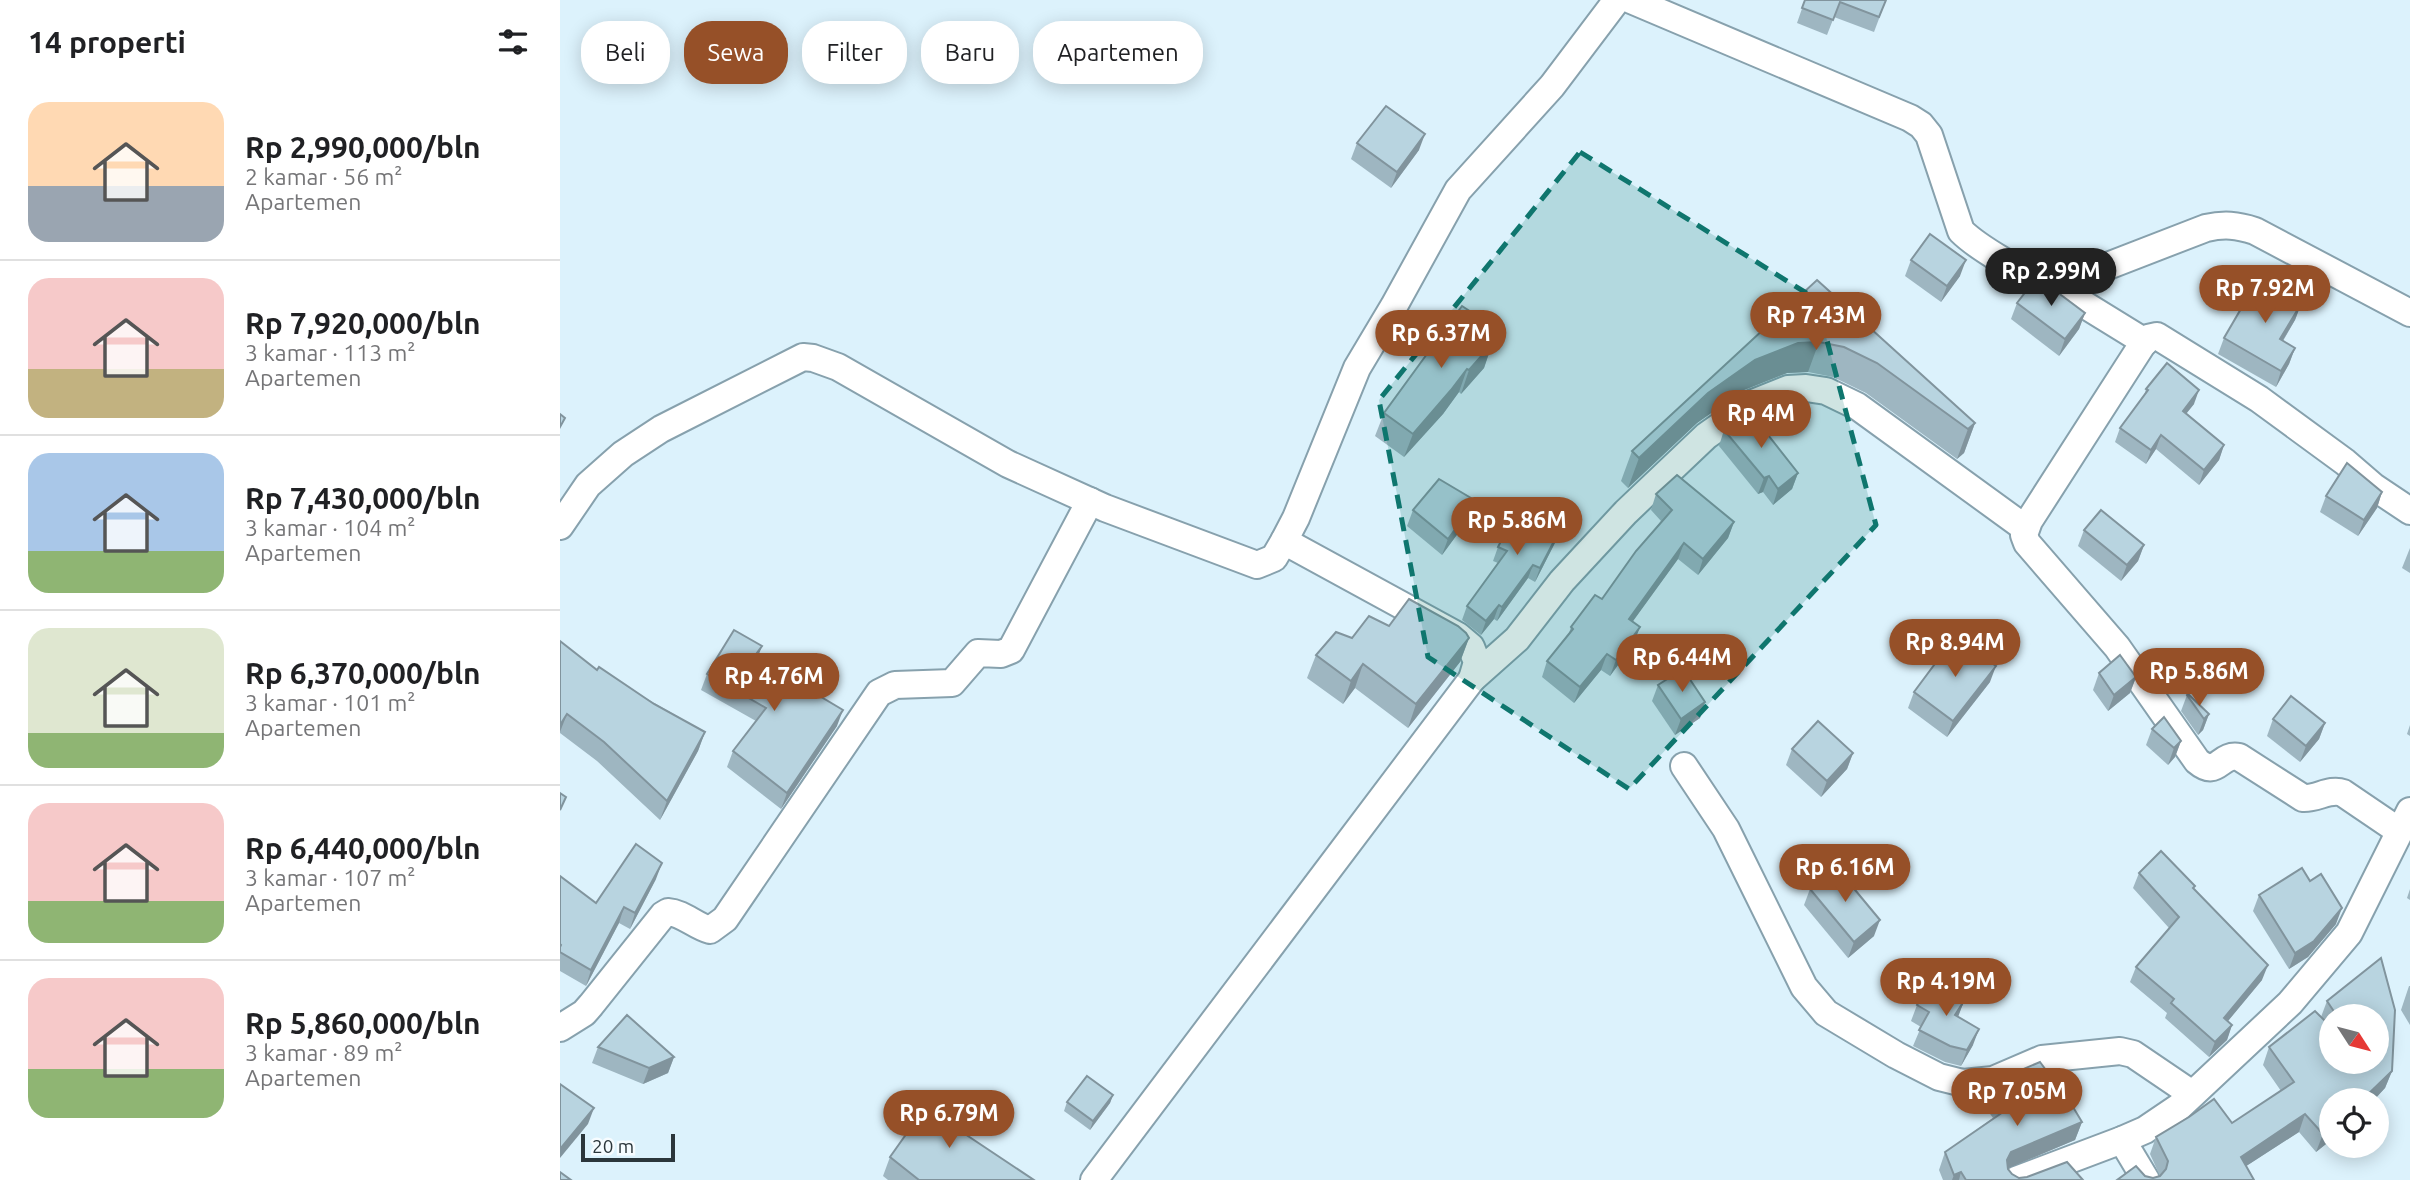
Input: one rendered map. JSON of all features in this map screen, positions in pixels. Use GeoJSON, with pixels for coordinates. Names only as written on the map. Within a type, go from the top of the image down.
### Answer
{"type":"FeatureCollection","features":[{"type":"Feature","properties":{"kind":"street"},"geometry":{"type":"LineString","coordinates":[[560,526],[588,485],[623,454],[661,429],[803,357],[838,368],[1008,464],[1090,501],[1257,565],[1274,558],[1284,541],[1357,368],[1448,205],[1475,169],[1552,86],[1617,0]]}},
{"type":"Feature","properties":{"kind":"street"},"geometry":{"type":"LineString","coordinates":[[1631,0],[1922,125],[1929,135],[1961,231],[1980,246],[2031,276],[2046,281],[2145,342]]}},
{"type":"Feature","properties":{"kind":"street"},"geometry":{"type":"LineString","coordinates":[[2046,281],[2074,279],[2206,228],[2239,226],[2255,231],[2410,313]]}},
{"type":"Feature","properties":{"kind":"street"},"geometry":{"type":"LineString","coordinates":[[2016,1180],[2067,1171],[2163,1119],[2192,1094],[2290,1003],[2349,933],[2405,821],[2343,793],[2332,791],[2314,798],[2303,798],[2239,757],[2228,757],[2215,768],[2203,766],[2118,647],[2027,543],[2025,528],[2145,342],[2148,338],[2157,336],[2250,393],[2410,511]]}},
{"type":"Feature","properties":{"kind":"street"},"geometry":{"type":"LineString","coordinates":[[1094,1180],[1472,678],[1517,639],[1562,581],[1626,512],[1706,436],[1753,403],[1788,388],[1826,391],[1857,406],[2025,528]]}},
{"type":"Feature","properties":{"kind":"street"},"geometry":{"type":"LineString","coordinates":[[560,1028],[584,1013],[668,912],[677,913],[710,930],[724,919],[879,693],[895,685],[952,683],[978,653],[1001,654],[1011,650],[1090,501]]}},
{"type":"Feature","properties":{"kind":"street"},"geometry":{"type":"LineString","coordinates":[[1284,541],[1458,636],[1471,647],[1478,662],[1472,678]]}},
{"type":"Feature","properties":{"kind":"street"},"geometry":{"type":"LineString","coordinates":[[1685,766],[1727,829],[1804,987],[1826,1013],[1939,1077],[1963,1083],[1993,1080],[2042,1059],[2120,1051],[2133,1054],[2192,1094]]}},
{"type":"Feature","properties":{"kind":"street"},"geometry":{"type":"LineString","coordinates":[[2122,1140],[2146,1180]]}},
{"type":"Feature","properties":{"kind":"highlighted area"},"geometry":{"type":"Polygon","coordinates":[[[1580,152],[1816,299],[1876,525],[1629,789],[1428,657],[1379,400],[1580,152]]]}},
{"type":"Feature","properties":{"kind":"building"},"geometry":{"type":"Polygon","coordinates":[[[1805,0],[1886,0],[1879,17],[1840,2],[1833,20],[1802,8],[1805,0]]]}},
{"type":"Feature","properties":{"kind":"building"},"geometry":{"type":"Polygon","coordinates":[[[1386,106],[1425,134],[1397,172],[1357,143],[1386,106]]]}},
{"type":"Feature","properties":{"kind":"building"},"geometry":{"type":"Polygon","coordinates":[[[1930,234],[1966,260],[1947,286],[1911,260],[1930,234]]]}},
{"type":"Feature","properties":{"kind":"building"},"geometry":{"type":"Polygon","coordinates":[[[2037,277],[2085,313],[2065,339],[2017,303],[2037,277]]]}},
{"type":"Feature","properties":{"kind":"building"},"geometry":{"type":"Polygon","coordinates":[[[2259,278],[2301,304],[2280,339],[2295,348],[2281,371],[2224,338],[2259,278]]]}},
{"type":"Feature","properties":{"kind":"building"},"geometry":{"type":"Polygon","coordinates":[[[1817,280],[1975,423],[1968,429],[1877,363],[1844,347],[1819,342],[1798,343],[1755,360],[1708,393],[1639,458],[1632,451],[1817,280]]]}},
{"type":"Feature","properties":{"kind":"building"},"geometry":{"type":"Polygon","coordinates":[[[1462,306],[1488,323],[1492,344],[1469,370],[1467,369],[1413,434],[1384,413],[1462,306]]]}},
{"type":"Feature","properties":{"kind":"building"},"geometry":{"type":"Polygon","coordinates":[[[2167,363],[2199,390],[2183,411],[2224,445],[2204,470],[2161,435],[2151,450],[2120,428],[2167,363]]]}},
{"type":"Feature","properties":{"kind":"building"},"geometry":{"type":"Polygon","coordinates":[[[1750,412],[1798,473],[1778,489],[1769,476],[1764,478],[1724,430],[1750,412]]]}},
{"type":"Feature","properties":{"kind":"building"},"geometry":{"type":"Polygon","coordinates":[[[560,414],[565,418],[560,427],[560,414]]]}},
{"type":"Feature","properties":{"kind":"building"},"geometry":{"type":"Polygon","coordinates":[[[2347,463],[2382,492],[2364,520],[2326,496],[2347,463]]]}},
{"type":"Feature","properties":{"kind":"building"},"geometry":{"type":"Polygon","coordinates":[[[1677,475],[1734,522],[1703,559],[1684,543],[1629,619],[1640,627],[1616,660],[1607,654],[1580,687],[1547,661],[1573,629],[1571,627],[1595,595],[1602,599],[1636,551],[1672,510],[1656,494],[1677,475]]]}},
{"type":"Feature","properties":{"kind":"building"},"geometry":{"type":"Polygon","coordinates":[[[1439,479],[1476,501],[1448,539],[1413,510],[1439,479]]]}},
{"type":"Feature","properties":{"kind":"building"},"geometry":{"type":"Polygon","coordinates":[[[1522,500],[1564,522],[1540,568],[1533,565],[1502,607],[1499,605],[1486,621],[1467,606],[1507,551],[1498,547],[1522,500]]]}},
{"type":"Feature","properties":{"kind":"building"},"geometry":{"type":"Polygon","coordinates":[[[2101,510],[2144,545],[2127,565],[2084,530],[2101,510]]]}},
{"type":"Feature","properties":{"kind":"building"},"geometry":{"type":"Polygon","coordinates":[[[1409,599],[1458,626],[1469,638],[1416,704],[1363,664],[1351,681],[1316,655],[1336,632],[1352,638],[1369,616],[1389,626],[1409,599]]]}},
{"type":"Feature","properties":{"kind":"building"},"geometry":{"type":"Polygon","coordinates":[[[734,630],[762,646],[754,657],[843,710],[787,793],[733,751],[766,708],[707,674],[734,630]]]}},
{"type":"Feature","properties":{"kind":"building"},"geometry":{"type":"Polygon","coordinates":[[[1955,637],[1996,666],[1953,721],[1914,692],[1955,637]]]}},
{"type":"Feature","properties":{"kind":"building"},"geometry":{"type":"Polygon","coordinates":[[[560,641],[597,670],[599,667],[654,704],[705,732],[667,801],[604,742],[567,714],[560,725],[560,641]]]}},
{"type":"Feature","properties":{"kind":"building"},"geometry":{"type":"Polygon","coordinates":[[[2120,655],[2136,677],[2114,695],[2099,673],[2120,655]]]}},
{"type":"Feature","properties":{"kind":"building"},"geometry":{"type":"Polygon","coordinates":[[[1683,669],[1705,702],[1681,719],[1658,685],[1683,669]]]}},
{"type":"Feature","properties":{"kind":"building"},"geometry":{"type":"Polygon","coordinates":[[[2187,695],[2209,714],[2204,719],[2187,695]]]}},
{"type":"Feature","properties":{"kind":"building"},"geometry":{"type":"Polygon","coordinates":[[[2291,696],[2325,723],[2306,746],[2273,719],[2291,696]]]}},
{"type":"Feature","properties":{"kind":"building"},"geometry":{"type":"Polygon","coordinates":[[[2164,717],[2181,741],[2174,748],[2152,729],[2164,717]]]}},
{"type":"Feature","properties":{"kind":"building"},"geometry":{"type":"Polygon","coordinates":[[[1818,721],[1853,753],[1827,781],[1792,749],[1818,721]]]}},
{"type":"Feature","properties":{"kind":"building"},"geometry":{"type":"Polygon","coordinates":[[[560,793],[566,797],[560,810],[560,793]]]}},
{"type":"Feature","properties":{"kind":"building"},"geometry":{"type":"Polygon","coordinates":[[[636,844],[662,863],[635,913],[624,907],[591,970],[560,952],[560,876],[596,903],[636,844]]]}},
{"type":"Feature","properties":{"kind":"building"},"geometry":{"type":"Polygon","coordinates":[[[2161,851],[2268,965],[2224,1018],[2232,1025],[2215,1042],[2171,1003],[2174,999],[2136,967],[2179,917],[2139,873],[2161,851]]]}},
{"type":"Feature","properties":{"kind":"building"},"geometry":{"type":"Polygon","coordinates":[[[1836,867],[1880,920],[1854,942],[1810,889],[1836,867]]]}},
{"type":"Feature","properties":{"kind":"building"},"geometry":{"type":"Polygon","coordinates":[[[2302,868],[2310,881],[2321,874],[2342,908],[2314,941],[2295,953],[2259,895],[2302,868]]]}},
{"type":"Feature","properties":{"kind":"building"},"geometry":{"type":"Polygon","coordinates":[[[2381,958],[2395,1010],[2392,1071],[2389,1074],[2389,1004],[2329,1004],[2327,1001],[2381,958]]]}},
{"type":"Feature","properties":{"kind":"building"},"geometry":{"type":"Polygon","coordinates":[[[1931,981],[1964,1001],[1955,1015],[1979,1029],[1967,1050],[1950,1046],[1919,1030],[1929,1012],[1917,1005],[1931,981]]]}},
{"type":"Feature","properties":{"kind":"building"},"geometry":{"type":"Polygon","coordinates":[[[2315,1011],[2319,1015],[2319,1074],[2389,1074],[2374,1088],[2319,1088],[2319,1130],[2305,1114],[2241,1157],[2254,1180],[2117,1180],[2136,1166],[2145,1176],[2160,1176],[2168,1161],[2156,1137],[2214,1099],[2232,1123],[2294,1082],[2269,1047],[2315,1011]]]}},
{"type":"Feature","properties":{"kind":"building"},"geometry":{"type":"Polygon","coordinates":[[[627,1015],[674,1057],[649,1068],[598,1047],[627,1015]]]}},
{"type":"Feature","properties":{"kind":"building"},"geometry":{"type":"Polygon","coordinates":[[[2040,1062],[2064,1092],[2082,1122],[2011,1152],[2007,1160],[2008,1169],[2019,1178],[2067,1162],[2083,1180],[1966,1180],[1961,1172],[1954,1175],[1945,1152],[2006,1110],[1990,1087],[2002,1078],[2040,1062]]]}},
{"type":"Feature","properties":{"kind":"building"},"geometry":{"type":"Polygon","coordinates":[[[1087,1076],[1113,1095],[1093,1121],[1067,1102],[1087,1076]]]}},
{"type":"Feature","properties":{"kind":"building"},"geometry":{"type":"Polygon","coordinates":[[[560,1084],[594,1108],[560,1149],[560,1084]]]}},
{"type":"Feature","properties":{"kind":"building"},"geometry":{"type":"Polygon","coordinates":[[[934,1095],[973,1123],[965,1134],[1034,1180],[919,1180],[890,1157],[934,1095]]]}},
{"type":"Feature","properties":{"kind":"building"},"geometry":{"type":"Polygon","coordinates":[[[560,1172],[571,1180],[560,1180],[560,1172]]]}}]}
